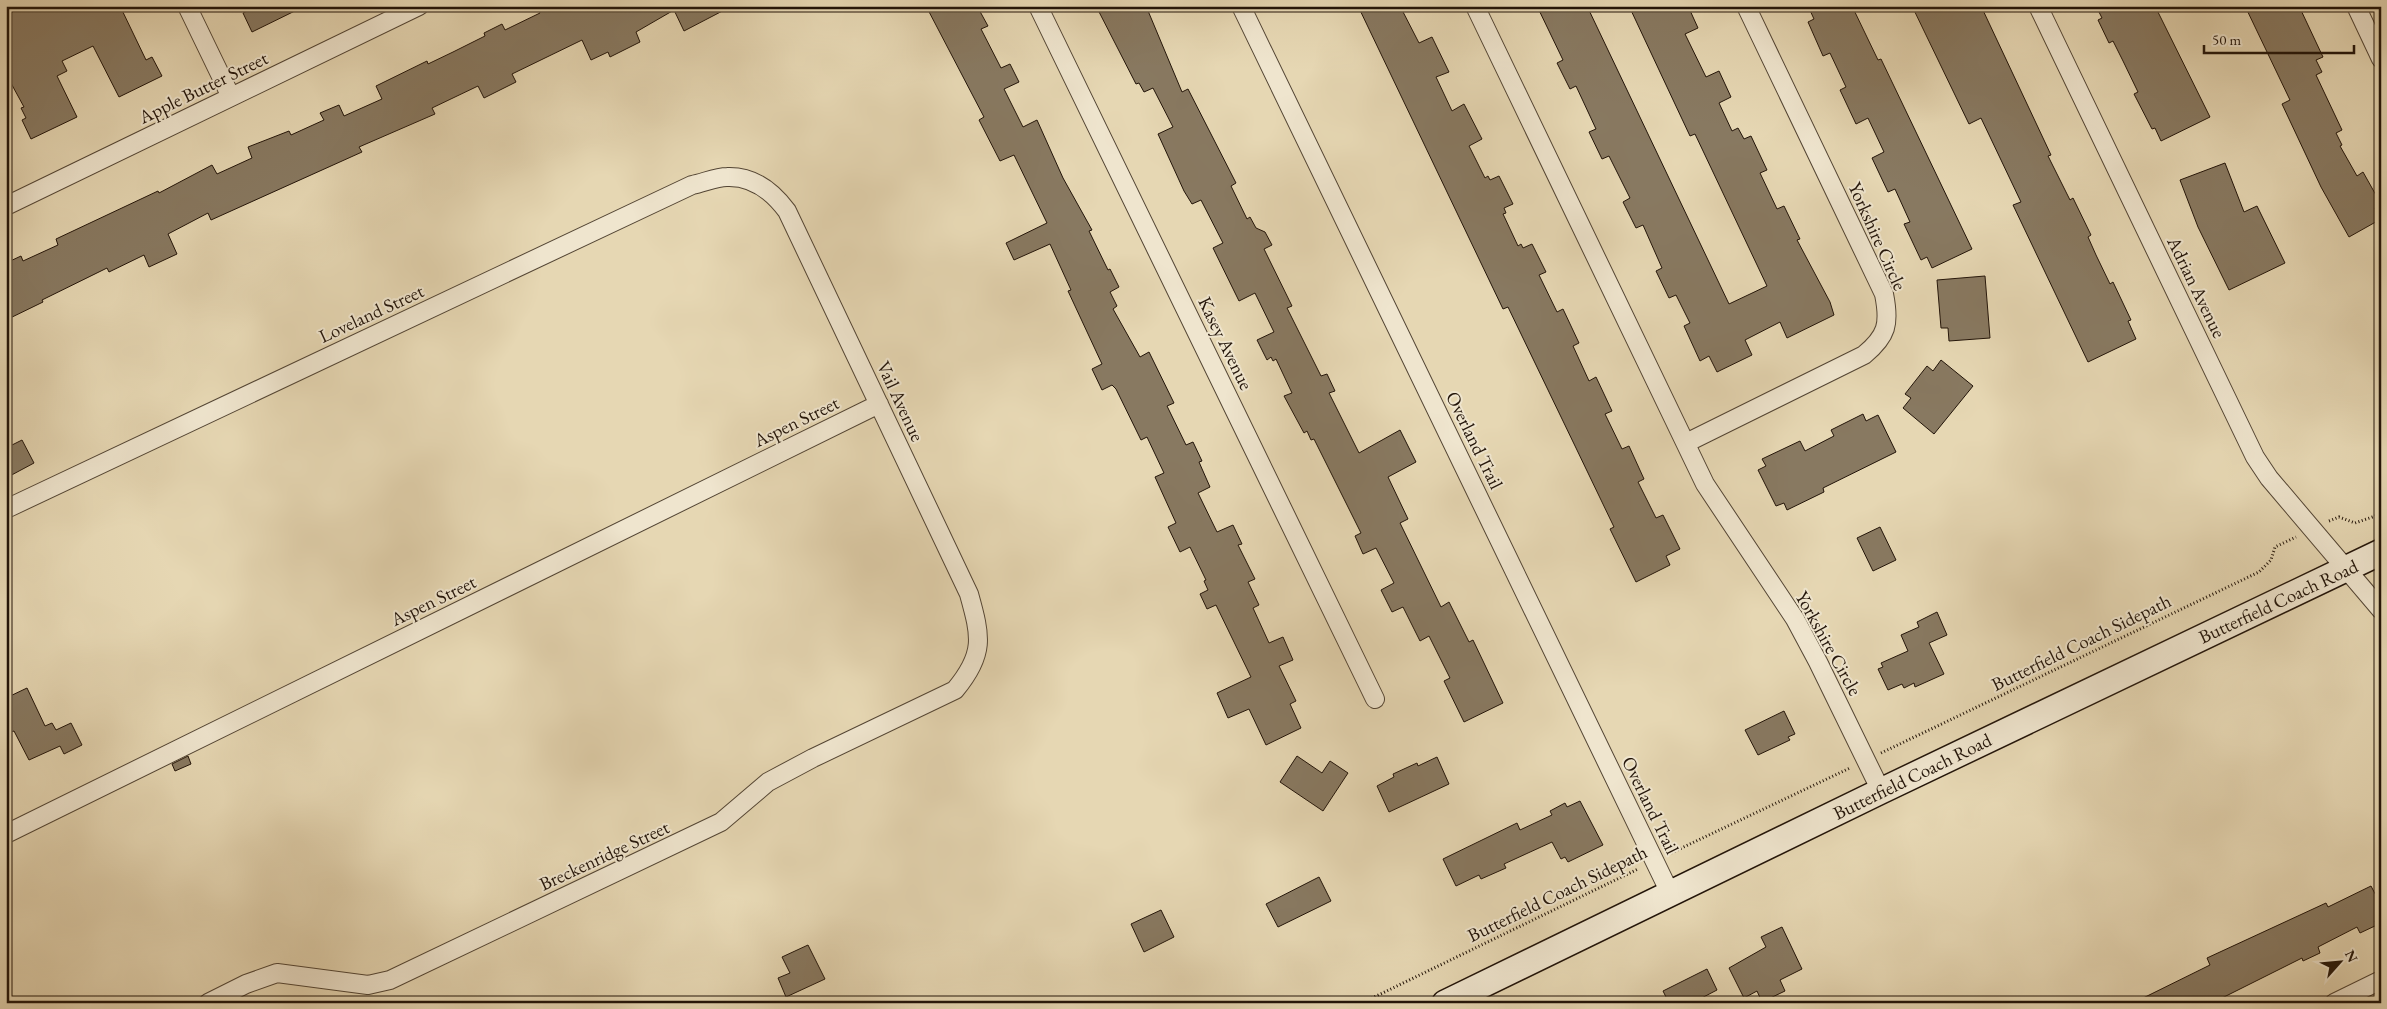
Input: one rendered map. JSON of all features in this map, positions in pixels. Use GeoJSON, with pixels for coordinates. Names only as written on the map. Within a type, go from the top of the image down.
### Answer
{"type":"FeatureCollection","features":[{"type":"Feature","properties":{"kind":"main road","name":"Butterfield Coach Road"},"geometry":{"type":"LineString","coordinates":[[1445,1003],[1881,791],[2381,552]]}},
{"type":"Feature","properties":{"kind":"street"},"geometry":{"type":"LineString","coordinates":[[187,6],[231,97]]}},
{"type":"Feature","properties":{"kind":"street","name":"Apple Butter Street"},"geometry":{"type":"LineString","coordinates":[[7,203],[418,6]]}},
{"type":"Feature","properties":{"kind":"street","name":"Kasey Avenue"},"geometry":{"type":"LineString","coordinates":[[1038,6],[1375,699]]}},
{"type":"Feature","properties":{"kind":"street","name":"Overland Trail"},"geometry":{"type":"LineString","coordinates":[[1241,6],[1670,893]]}},
{"type":"Feature","properties":{"kind":"street","name":"Yorkshire Circle"},"geometry":{"type":"LineString","coordinates":[[1475,6],[1705,484],[1795,619],[1881,791]]}},
{"type":"Feature","properties":{"kind":"street","name":"Yorkshire Circle"},"geometry":{"type":"LineString","coordinates":[[1686,443],[1864,355],[1878,343],[1886,328],[1888,312],[1884,294],[1746,6]]}},
{"type":"Feature","properties":{"kind":"street","name":"Adrian Avenue"},"geometry":{"type":"LineString","coordinates":[[2038,6],[2255,457],[2269,478],[2381,610]]}},
{"type":"Feature","properties":{"kind":"street"},"geometry":{"type":"LineString","coordinates":[[2356,6],[2381,59]]}},
{"type":"Feature","properties":{"kind":"street","name":"Loveland Street"},"geometry":{"type":"LineString","coordinates":[[6,509],[692,185],[727,177],[758,184]]}},
{"type":"Feature","properties":{"kind":"street","name":"Vail Avenue"},"geometry":{"type":"LineString","coordinates":[[758,184],[776,195],[788,211],[968,594],[977,621],[978,650]]}},
{"type":"Feature","properties":{"kind":"street","name":"Aspen Street"},"geometry":{"type":"LineString","coordinates":[[6,834],[879,404]]}},
{"type":"Feature","properties":{"kind":"street","name":"Breckenridge Street"},"geometry":{"type":"LineString","coordinates":[[208,1003],[246,984],[277,973],[368,985],[390,980],[721,822],[768,782],[812,758],[955,690],[970,672],[978,650]]}},
{"type":"Feature","properties":{"kind":"street"},"geometry":{"type":"LineString","coordinates":[[2334,1003],[2381,980]]}},
{"type":"Feature","properties":{"kind":"path"},"geometry":{"type":"LineString","coordinates":[[2335,518],[2339,516],[2355,523],[2381,514]]}},
{"type":"Feature","properties":{"kind":"path","name":"Butterfield Coach Sidepath"},"geometry":{"type":"LineString","coordinates":[[1886,750],[2259,572],[2271,560],[2275,547]]}},
{"type":"Feature","properties":{"kind":"path","name":"Butterfield Coach Sidepath"},"geometry":{"type":"LineString","coordinates":[[1666,856],[1846,770]]}},
{"type":"Feature","properties":{"kind":"path","name":"Butterfield Coach Sidepath"},"geometry":{"type":"LineString","coordinates":[[1362,1003],[1639,869]]}},
{"type":"Feature","properties":{"kind":"building"},"geometry":{"type":"Polygon","coordinates":[[[6,6],[120,6],[146,60],[152,57],[162,76],[119,97],[93,46],[62,61],[67,71],[57,76],[77,117],[31,139],[22,120],[26,118],[21,108],[24,107],[6,74],[6,6]]]}},
{"type":"Feature","properties":{"kind":"building"},"geometry":{"type":"Polygon","coordinates":[[[245,6],[305,6],[252,32],[243,13],[247,11],[245,6]]]}},
{"type":"Feature","properties":{"kind":"building"},"geometry":{"type":"Polygon","coordinates":[[[537,6],[732,6],[684,31],[674,10],[636,32],[640,42],[610,57],[608,52],[591,60],[582,40],[512,74],[516,82],[484,98],[478,86],[432,108],[435,114],[359,147],[362,152],[211,220],[208,213],[168,234],[177,254],[149,267],[144,255],[109,272],[107,268],[6,320],[6,263],[21,256],[23,261],[58,245],[56,239],[158,191],[159,193],[212,165],[217,174],[252,158],[248,147],[289,131],[291,135],[324,120],[320,113],[339,105],[344,116],[382,99],[376,86],[427,61],[428,64],[453,52],[485,36],[484,33],[502,24],[505,30],[540,13],[537,6]]]}},
{"type":"Feature","properties":{"kind":"building"},"geometry":{"type":"Polygon","coordinates":[[[926,6],[977,6],[988,26],[981,29],[1001,68],[1010,64],[1019,82],[1004,89],[1023,127],[1037,120],[1063,178],[1092,230],[1089,231],[1108,270],[1110,269],[1119,287],[1110,292],[1117,306],[1113,309],[1140,357],[1149,352],[1174,403],[1167,406],[1186,445],[1193,442],[1202,461],[1199,462],[1210,487],[1198,493],[1217,532],[1233,525],[1242,544],[1238,545],[1255,579],[1248,582],[1259,605],[1253,608],[1269,643],[1283,637],[1293,660],[1279,666],[1296,701],[1290,704],[1301,728],[1266,745],[1249,709],[1228,718],[1217,693],[1251,677],[1216,605],[1207,609],[1200,594],[1208,590],[1204,581],[1206,580],[1190,547],[1180,552],[1168,527],[1176,523],[1155,477],[1164,473],[1147,437],[1141,440],[1116,389],[1112,385],[1102,390],[1092,369],[1102,364],[1068,291],[1071,290],[1050,244],[1014,260],[1006,243],[1047,223],[1014,155],[1000,161],[979,120],[984,117],[926,6]]]}},
{"type":"Feature","properties":{"kind":"building"},"geometry":{"type":"Polygon","coordinates":[[[1096,6],[1146,6],[1182,92],[1188,89],[1236,183],[1231,186],[1247,219],[1250,217],[1256,228],[1265,232],[1272,245],[1264,249],[1292,306],[1287,308],[1321,376],[1327,374],[1335,391],[1329,393],[1359,453],[1400,430],[1416,462],[1388,477],[1408,519],[1400,523],[1441,607],[1449,602],[1469,642],[1473,640],[1503,703],[1464,722],[1444,681],[1450,678],[1429,636],[1420,641],[1403,607],[1392,612],[1381,590],[1394,583],[1376,548],[1363,554],[1355,536],[1361,533],[1314,439],[1311,440],[1307,431],[1304,433],[1284,396],[1292,393],[1276,359],[1273,361],[1271,357],[1267,360],[1257,340],[1274,332],[1255,293],[1239,301],[1213,248],[1223,243],[1201,200],[1192,204],[1184,191],[1158,134],[1173,127],[1153,88],[1144,92],[1139,83],[1136,84],[1096,6]]]}},
{"type":"Feature","properties":{"kind":"building"},"geometry":{"type":"Polygon","coordinates":[[[1358,6],[1400,6],[1419,43],[1432,37],[1449,72],[1436,77],[1452,111],[1464,104],[1482,139],[1469,146],[1485,178],[1488,176],[1490,180],[1499,176],[1513,204],[1504,208],[1506,213],[1503,214],[1518,246],[1521,244],[1523,248],[1532,244],[1546,272],[1539,275],[1557,312],[1563,309],[1579,343],[1573,346],[1589,381],[1596,377],[1612,411],[1605,414],[1622,449],[1629,446],[1644,479],[1638,482],[1656,518],[1663,515],[1680,549],[1666,556],[1670,565],[1636,582],[1610,529],[1614,527],[1508,307],[1503,309],[1358,6]]]}},
{"type":"Feature","properties":{"kind":"building"},"geometry":{"type":"Polygon","coordinates":[[[1537,6],[1587,6],[1729,304],[1767,286],[1695,134],[1690,136],[1629,6],[1688,6],[1698,28],[1685,34],[1706,77],[1719,71],[1731,97],[1719,103],[1732,131],[1738,128],[1744,139],[1751,136],[1767,170],[1760,173],[1777,209],[1784,206],[1800,239],[1797,240],[1830,302],[1834,315],[1787,338],[1780,322],[1745,340],[1752,355],[1717,372],[1709,356],[1700,361],[1684,326],[1690,323],[1676,295],[1669,298],[1656,271],[1662,268],[1643,225],[1636,228],[1623,202],[1630,198],[1609,156],[1602,159],[1589,132],[1596,129],[1576,86],[1570,89],[1557,63],[1563,60],[1537,6]]]}},
{"type":"Feature","properties":{"kind":"building"},"geometry":{"type":"Polygon","coordinates":[[[1808,6],[1852,6],[1878,60],[1881,59],[1972,249],[1932,268],[1927,257],[1921,260],[1904,224],[1910,222],[1895,189],[1888,192],[1872,158],[1884,152],[1868,118],[1856,124],[1840,90],[1846,87],[1830,53],[1823,56],[1808,22],[1814,19],[1808,6]]]}},
{"type":"Feature","properties":{"kind":"building"},"geometry":{"type":"Polygon","coordinates":[[[1912,6],[1981,6],[2051,155],[2048,156],[2070,200],[2073,198],[2091,235],[2088,237],[2096,255],[2110,284],[2113,282],[2131,320],[2128,321],[2136,339],[2088,362],[2013,205],[2021,202],[1981,118],[1969,124],[1912,6]]]}},
{"type":"Feature","properties":{"kind":"building"},"geometry":{"type":"Polygon","coordinates":[[[2096,6],[2155,6],[2210,117],[2161,141],[2155,128],[2152,129],[2134,94],[2138,92],[2113,41],[2109,43],[2098,20],[2102,18],[2096,6]]]}},
{"type":"Feature","properties":{"kind":"building"},"geometry":{"type":"Polygon","coordinates":[[[2245,6],[2299,6],[2323,57],[2316,60],[2322,72],[2316,75],[2342,130],[2336,133],[2342,145],[2340,146],[2357,176],[2363,172],[2381,204],[2375,208],[2381,219],[2349,237],[2321,187],[2282,104],[2290,100],[2245,6]]]}},
{"type":"Feature","properties":{"kind":"building"},"geometry":{"type":"Polygon","coordinates":[[[2225,163],[2244,212],[2257,206],[2285,263],[2229,290],[2198,227],[2180,180],[2225,163]]]}},
{"type":"Feature","properties":{"kind":"building"},"geometry":{"type":"Polygon","coordinates":[[[1985,276],[1990,338],[1949,341],[1948,328],[1941,328],[1937,280],[1985,276]]]}},
{"type":"Feature","properties":{"kind":"building"},"geometry":{"type":"Polygon","coordinates":[[[1941,360],[1973,386],[1934,434],[1903,408],[1911,398],[1905,394],[1927,366],[1933,371],[1941,360]]]}},
{"type":"Feature","properties":{"kind":"building"},"geometry":{"type":"Polygon","coordinates":[[[1863,414],[1866,421],[1878,415],[1896,452],[1823,488],[1824,492],[1787,510],[1784,503],[1776,506],[1758,470],[1766,466],[1762,459],[1800,441],[1805,451],[1834,436],[1831,430],[1863,414]]]}},
{"type":"Feature","properties":{"kind":"building"},"geometry":{"type":"Polygon","coordinates":[[[22,440],[34,463],[6,478],[6,448],[22,440]]]}},
{"type":"Feature","properties":{"kind":"building"},"geometry":{"type":"Polygon","coordinates":[[[1880,527],[1896,560],[1873,571],[1857,538],[1880,527]]]}},
{"type":"Feature","properties":{"kind":"building"},"geometry":{"type":"Polygon","coordinates":[[[1937,612],[1947,635],[1929,643],[1944,674],[1915,687],[1914,683],[1904,688],[1902,684],[1888,690],[1878,669],[1883,667],[1881,663],[1908,651],[1901,635],[1919,627],[1917,622],[1937,612]]]}},
{"type":"Feature","properties":{"kind":"building"},"geometry":{"type":"Polygon","coordinates":[[[27,688],[45,726],[52,723],[56,730],[71,723],[82,745],[64,754],[60,746],[29,760],[14,731],[6,734],[6,698],[27,688]]]}},
{"type":"Feature","properties":{"kind":"building"},"geometry":{"type":"Polygon","coordinates":[[[1784,711],[1795,734],[1788,737],[1790,740],[1758,755],[1745,730],[1784,711]]]}},
{"type":"Feature","properties":{"kind":"building"},"geometry":{"type":"Polygon","coordinates":[[[188,756],[191,764],[175,771],[172,764],[188,756]]]}},
{"type":"Feature","properties":{"kind":"building"},"geometry":{"type":"Polygon","coordinates":[[[1297,756],[1322,773],[1330,761],[1348,773],[1323,811],[1280,782],[1297,756]]]}},
{"type":"Feature","properties":{"kind":"building"},"geometry":{"type":"Polygon","coordinates":[[[1437,757],[1449,784],[1389,812],[1377,786],[1394,777],[1393,774],[1417,763],[1418,766],[1437,757]]]}},
{"type":"Feature","properties":{"kind":"building"},"geometry":{"type":"Polygon","coordinates":[[[1580,801],[1603,845],[1568,862],[1565,857],[1561,859],[1552,842],[1504,864],[1506,868],[1481,879],[1479,875],[1456,886],[1443,859],[1517,823],[1520,830],[1552,815],[1550,811],[1565,803],[1567,807],[1580,801]]]}},
{"type":"Feature","properties":{"kind":"building"},"geometry":{"type":"Polygon","coordinates":[[[1319,877],[1331,901],[1278,927],[1266,904],[1319,877]]]}},
{"type":"Feature","properties":{"kind":"building"},"geometry":{"type":"Polygon","coordinates":[[[2371,886],[2381,905],[2381,918],[2375,921],[2377,925],[2360,933],[2357,927],[2318,947],[2320,953],[2303,961],[2302,958],[2212,1003],[2133,1003],[2210,965],[2207,958],[2326,903],[2328,907],[2371,886]]]}},
{"type":"Feature","properties":{"kind":"building"},"geometry":{"type":"Polygon","coordinates":[[[1161,910],[1174,937],[1144,952],[1131,924],[1161,910]]]}},
{"type":"Feature","properties":{"kind":"building"},"geometry":{"type":"Polygon","coordinates":[[[1782,927],[1802,969],[1780,980],[1785,991],[1762,1002],[1757,991],[1744,998],[1729,968],[1766,947],[1761,937],[1782,927]]]}},
{"type":"Feature","properties":{"kind":"building"},"geometry":{"type":"Polygon","coordinates":[[[808,945],[825,979],[786,997],[778,978],[790,973],[782,957],[808,945]]]}},
{"type":"Feature","properties":{"kind":"building"},"geometry":{"type":"Polygon","coordinates":[[[1707,969],[1717,990],[1692,1003],[1669,1003],[1663,991],[1707,969]]]}}]}
